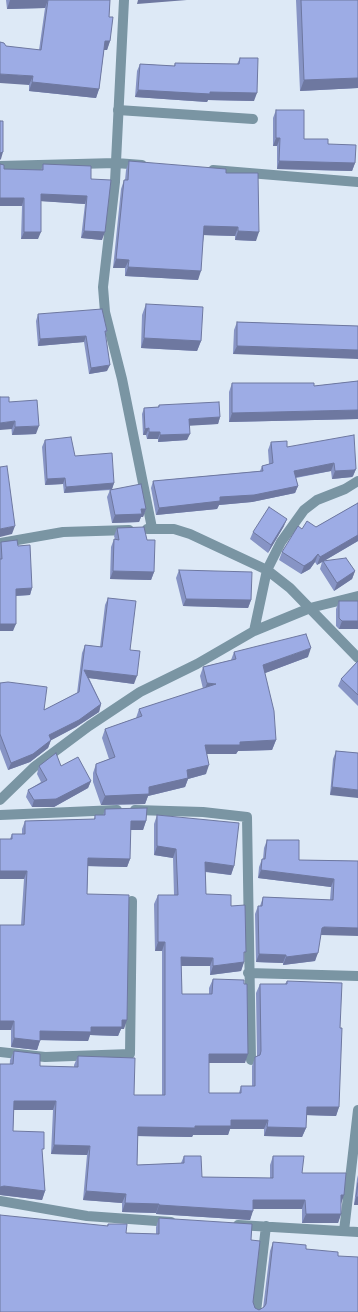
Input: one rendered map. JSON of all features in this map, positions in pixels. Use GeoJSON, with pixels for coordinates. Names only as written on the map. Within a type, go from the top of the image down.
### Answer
{"type":"FeatureCollection","features":[{"type":"Feature","properties":{"kind":"street"},"geometry":{"type":"LineString","coordinates":[[124,0],[116,163],[103,287],[105,312],[122,379],[152,528]]}},
{"type":"Feature","properties":{"kind":"street"},"geometry":{"type":"LineString","coordinates":[[118,110],[253,119]]}},
{"type":"Feature","properties":{"kind":"street"},"geometry":{"type":"LineString","coordinates":[[0,166],[116,163],[155,166]]}},
{"type":"Feature","properties":{"kind":"street"},"geometry":{"type":"LineString","coordinates":[[202,169],[358,182]]}},
{"type":"Feature","properties":{"kind":"street"},"geometry":{"type":"LineString","coordinates":[[254,631],[267,570],[281,542],[304,510],[316,500],[345,489],[358,481]]}},
{"type":"Feature","properties":{"kind":"street"},"geometry":{"type":"LineString","coordinates":[[0,543],[63,532],[152,528],[174,529],[190,534],[267,570],[290,588],[358,658]]}},
{"type":"Feature","properties":{"kind":"street"},"geometry":{"type":"LineString","coordinates":[[0,800],[34,767],[95,722],[140,692],[197,664],[254,631],[310,608],[358,596]]}},
{"type":"Feature","properties":{"kind":"street"},"geometry":{"type":"LineString","coordinates":[[0,815],[145,810],[203,812],[247,817],[248,973],[251,1060]]}},
{"type":"Feature","properties":{"kind":"street"},"geometry":{"type":"LineString","coordinates":[[0,1052],[45,1057],[130,1054],[132,901]]}},
{"type":"Feature","properties":{"kind":"street"},"geometry":{"type":"LineString","coordinates":[[248,973],[358,976]]}},
{"type":"Feature","properties":{"kind":"street"},"geometry":{"type":"LineString","coordinates":[[344,1231],[358,1110]]}},
{"type":"Feature","properties":{"kind":"street"},"geometry":{"type":"LineString","coordinates":[[0,1201],[87,1216],[183,1223]]}},
{"type":"Feature","properties":{"kind":"street"},"geometry":{"type":"LineString","coordinates":[[229,1225],[358,1232]]}},
{"type":"Feature","properties":{"kind":"street"},"geometry":{"type":"LineString","coordinates":[[256,1312],[266,1226]]}},
{"type":"Feature","properties":{"kind":"building"},"geometry":{"type":"Polygon","coordinates":[[[48,0],[110,0],[109,17],[113,17],[110,41],[105,41],[99,89],[32,82],[33,76],[0,74],[0,42],[4,43],[6,46],[41,50],[48,0]]]}},
{"type":"Feature","properties":{"kind":"building"},"geometry":{"type":"Polygon","coordinates":[[[301,0],[358,0],[358,78],[304,80],[301,0]]]}},
{"type":"Feature","properties":{"kind":"building"},"geometry":{"type":"Polygon","coordinates":[[[240,58],[258,58],[257,93],[210,92],[210,94],[138,90],[140,64],[175,66],[175,63],[239,64],[240,58]]]}},
{"type":"Feature","properties":{"kind":"building"},"geometry":{"type":"Polygon","coordinates":[[[276,110],[304,110],[304,139],[328,139],[328,144],[356,145],[355,163],[279,161],[280,138],[276,138],[276,110]]]}},
{"type":"Feature","properties":{"kind":"building"},"geometry":{"type":"Polygon","coordinates":[[[0,121],[3,121],[3,152],[0,153],[0,121]]]}},
{"type":"Feature","properties":{"kind":"building"},"geometry":{"type":"Polygon","coordinates":[[[129,161],[226,169],[226,173],[258,173],[259,232],[238,231],[238,227],[204,226],[201,271],[128,267],[129,260],[116,259],[124,180],[128,180],[129,161]]]}},
{"type":"Feature","properties":{"kind":"building"},"geometry":{"type":"Polygon","coordinates":[[[0,164],[4,165],[4,169],[43,170],[43,164],[91,166],[91,179],[111,180],[105,232],[84,231],[87,196],[41,194],[41,232],[24,232],[24,198],[0,198],[0,164]]]}},
{"type":"Feature","properties":{"kind":"building"},"geometry":{"type":"Polygon","coordinates":[[[146,304],[203,307],[201,341],[144,338],[146,304]]]}},
{"type":"Feature","properties":{"kind":"building"},"geometry":{"type":"Polygon","coordinates":[[[102,309],[107,331],[105,331],[110,365],[91,368],[86,336],[40,339],[38,314],[102,309]]]}},
{"type":"Feature","properties":{"kind":"building"},"geometry":{"type":"Polygon","coordinates":[[[237,322],[358,326],[358,350],[237,346],[237,322]]]}},
{"type":"Feature","properties":{"kind":"building"},"geometry":{"type":"Polygon","coordinates":[[[358,381],[358,410],[232,413],[232,383],[314,383],[314,386],[358,381]]]}},
{"type":"Feature","properties":{"kind":"building"},"geometry":{"type":"Polygon","coordinates":[[[0,397],[9,397],[9,402],[37,400],[39,426],[15,427],[15,421],[0,423],[0,397]]]}},
{"type":"Feature","properties":{"kind":"building"},"geometry":{"type":"Polygon","coordinates":[[[219,402],[220,417],[189,419],[190,434],[160,435],[160,432],[149,432],[149,428],[145,429],[144,408],[159,407],[159,405],[219,402]]]}},
{"type":"Feature","properties":{"kind":"building"},"geometry":{"type":"Polygon","coordinates":[[[354,435],[356,469],[354,470],[335,471],[334,463],[294,471],[298,486],[254,495],[220,497],[220,501],[159,508],[153,481],[263,471],[262,466],[273,463],[271,442],[287,441],[287,447],[354,435]]]}},
{"type":"Feature","properties":{"kind":"building"},"geometry":{"type":"Polygon","coordinates":[[[71,437],[75,456],[112,453],[114,483],[66,487],[65,478],[47,479],[45,440],[71,437]]]}},
{"type":"Feature","properties":{"kind":"building"},"geometry":{"type":"Polygon","coordinates":[[[7,466],[15,526],[0,529],[0,467],[7,466]]]}},
{"type":"Feature","properties":{"kind":"building"},"geometry":{"type":"Polygon","coordinates":[[[141,484],[146,509],[141,509],[142,514],[115,515],[110,490],[141,484]]]}},
{"type":"Feature","properties":{"kind":"building"},"geometry":{"type":"Polygon","coordinates":[[[358,503],[358,535],[320,557],[318,554],[312,561],[304,566],[282,552],[298,526],[302,529],[307,521],[316,527],[358,503]]]}},
{"type":"Feature","properties":{"kind":"building"},"geometry":{"type":"Polygon","coordinates":[[[269,507],[287,519],[271,545],[253,532],[269,507]]]}},
{"type":"Feature","properties":{"kind":"building"},"geometry":{"type":"Polygon","coordinates":[[[144,527],[147,540],[155,540],[154,572],[113,571],[114,539],[119,540],[117,528],[144,527]]]}},
{"type":"Feature","properties":{"kind":"building"},"geometry":{"type":"Polygon","coordinates":[[[17,540],[18,546],[30,545],[32,588],[16,589],[16,624],[0,624],[0,559],[2,559],[1,542],[17,540]]]}},
{"type":"Feature","properties":{"kind":"building"},"geometry":{"type":"Polygon","coordinates":[[[346,558],[355,571],[337,583],[323,561],[346,558]]]}},
{"type":"Feature","properties":{"kind":"building"},"geometry":{"type":"Polygon","coordinates":[[[179,570],[252,572],[251,600],[186,599],[179,570]]]}},
{"type":"Feature","properties":{"kind":"building"},"geometry":{"type":"Polygon","coordinates":[[[108,598],[136,601],[130,650],[140,651],[137,676],[84,670],[101,704],[79,720],[49,735],[51,740],[33,754],[11,763],[0,734],[0,683],[8,682],[47,687],[44,710],[79,692],[85,645],[102,647],[108,598]]]}},
{"type":"Feature","properties":{"kind":"building"},"geometry":{"type":"Polygon","coordinates":[[[339,601],[358,601],[358,621],[342,621],[339,618],[339,601]]]}},
{"type":"Feature","properties":{"kind":"building"},"geometry":{"type":"Polygon","coordinates":[[[306,634],[311,648],[263,665],[274,711],[276,740],[240,742],[240,745],[205,745],[209,765],[187,770],[188,778],[149,787],[149,794],[105,796],[96,773],[96,764],[115,757],[105,729],[142,716],[139,709],[216,684],[207,683],[203,667],[236,659],[234,652],[306,634]]]}},
{"type":"Feature","properties":{"kind":"building"},"geometry":{"type":"Polygon","coordinates":[[[358,661],[358,695],[341,679],[358,661]]]}},
{"type":"Feature","properties":{"kind":"building"},"geometry":{"type":"Polygon","coordinates":[[[336,751],[358,753],[358,790],[332,787],[336,751]]]}},
{"type":"Feature","properties":{"kind":"building"},"geometry":{"type":"Polygon","coordinates":[[[56,753],[61,766],[78,757],[91,781],[56,799],[34,800],[28,790],[47,780],[39,766],[56,753]]]}},
{"type":"Feature","properties":{"kind":"building"},"geometry":{"type":"Polygon","coordinates":[[[147,808],[146,821],[131,821],[130,859],[88,858],[87,894],[129,895],[127,1020],[122,1020],[122,1027],[91,1027],[91,1032],[40,1031],[40,1041],[14,1038],[14,1021],[0,1021],[0,925],[24,925],[27,871],[0,871],[0,839],[12,839],[12,834],[25,834],[25,821],[95,819],[95,815],[105,815],[105,809],[147,808]]]}},
{"type":"Feature","properties":{"kind":"building"},"geometry":{"type":"Polygon","coordinates":[[[157,815],[239,823],[234,866],[205,862],[206,894],[231,895],[231,906],[245,905],[246,952],[244,952],[244,962],[213,966],[213,958],[181,957],[182,994],[212,994],[213,979],[244,980],[244,984],[247,984],[248,1054],[209,1054],[209,1093],[241,1093],[241,1086],[255,1086],[255,1057],[260,1055],[261,1051],[260,984],[287,984],[287,981],[342,983],[339,1107],[307,1107],[306,1128],[267,1127],[268,1120],[231,1120],[231,1126],[195,1126],[195,1128],[138,1127],[137,1165],[184,1163],[184,1156],[201,1156],[202,1177],[273,1178],[273,1156],[304,1156],[302,1173],[346,1173],[344,1195],[341,1195],[341,1214],[306,1214],[305,1200],[253,1200],[253,1211],[125,1203],[126,1194],[86,1191],[90,1146],[54,1145],[56,1101],[14,1101],[13,1131],[44,1132],[44,1149],[42,1149],[45,1191],[4,1186],[0,1187],[0,1064],[13,1064],[14,1051],[40,1054],[40,1066],[78,1067],[78,1056],[135,1058],[134,1095],[165,1095],[165,942],[158,942],[158,895],[178,895],[176,849],[157,846],[157,815]]]}},
{"type":"Feature","properties":{"kind":"building"},"geometry":{"type":"Polygon","coordinates":[[[267,840],[299,840],[299,860],[358,861],[358,928],[322,928],[318,953],[286,957],[286,955],[259,954],[258,906],[262,906],[263,897],[333,900],[334,879],[261,870],[262,859],[265,859],[267,840]]]}},
{"type":"Feature","properties":{"kind":"building"},"geometry":{"type":"Polygon","coordinates":[[[358,1183],[358,1197],[356,1197],[358,1183]]]}},
{"type":"Feature","properties":{"kind":"building"},"geometry":{"type":"Polygon","coordinates":[[[0,1215],[108,1226],[108,1224],[127,1224],[126,1233],[159,1234],[159,1218],[252,1224],[251,1240],[260,1241],[253,1302],[255,1308],[259,1310],[266,1304],[273,1242],[306,1245],[306,1249],[338,1252],[338,1256],[358,1257],[358,1312],[0,1312],[0,1215]]]}}]}
